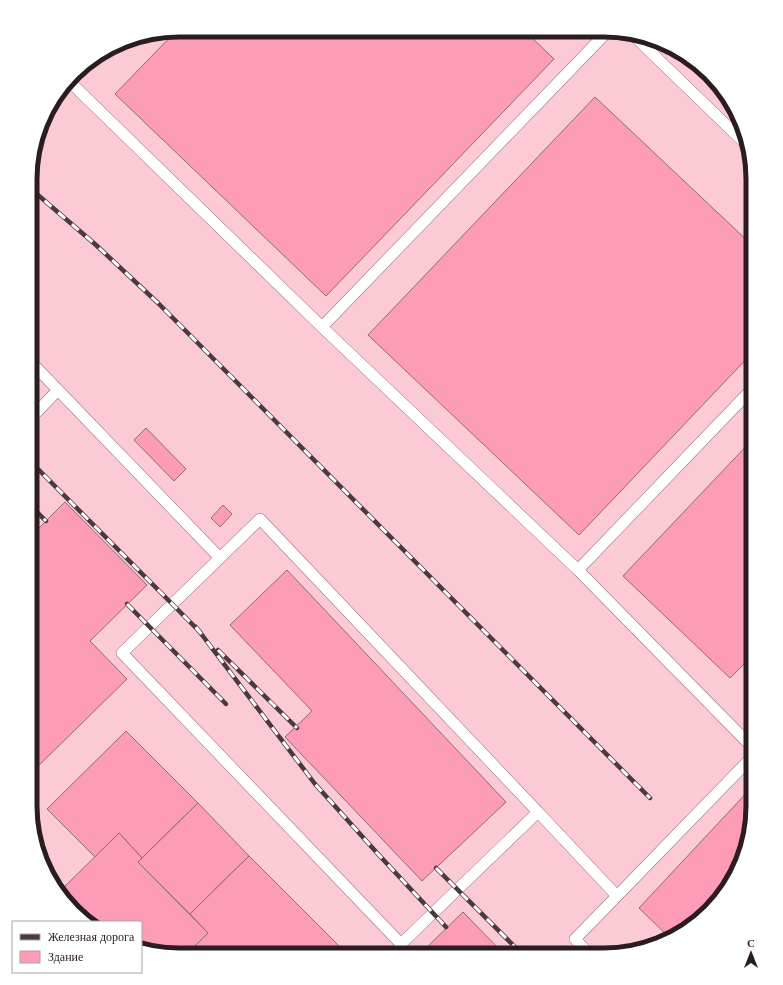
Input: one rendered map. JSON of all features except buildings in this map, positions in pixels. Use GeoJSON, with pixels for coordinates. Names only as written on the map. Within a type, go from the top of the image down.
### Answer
{"type":"FeatureCollection","features":[{"type":"Feature","properties":{"kind":"lane"},"geometry":{"type":"LineString","coordinates":[[322,327],[602,37]]}},
{"type":"Feature","properties":{"kind":"lane"},"geometry":{"type":"LineString","coordinates":[[640,42],[740,138]]}},
{"type":"Feature","properties":{"kind":"lane"},"geometry":{"type":"LineString","coordinates":[[73,84],[322,327],[578,570],[746,741]]}},
{"type":"Feature","properties":{"kind":"lane"},"geometry":{"type":"LineString","coordinates":[[37,368],[220,558]]}},
{"type":"Feature","properties":{"kind":"lane"},"geometry":{"type":"LineString","coordinates":[[37,412],[58,390]]}},
{"type":"Feature","properties":{"kind":"lane"},"geometry":{"type":"LineString","coordinates":[[578,570],[746,395]]}},
{"type":"Feature","properties":{"kind":"lane"},"geometry":{"type":"LineString","coordinates":[[538,812],[401,944],[122,653],[260,519],[538,812],[617,896]]}},
{"type":"Feature","properties":{"kind":"lane"},"geometry":{"type":"LineString","coordinates":[[583,948],[575,939],[746,763]]}},
{"type":"Feature","properties":{"kind":"shaded area"},"geometry":{"type":"Polygon","coordinates":[[[160,38],[623,38],[658,48],[691,66],[717,92],[727,108],[741,142],[746,170],[746,815],[741,843],[727,877],[717,893],[698,913],[675,929],[641,943],[613,948],[170,948],[142,943],[142,921],[95,921],[72,900],[56,877],[42,843],[37,815],[38,160],[45,133],[56,108],[66,92],[85,72],[92,66],[116,52],[142,42],[160,38]]]}},
{"type":"Feature","properties":{"kind":"railway"},"geometry":{"type":"LineString","coordinates":[[37,194],[96,245],[158,303],[650,798]]}},
{"type":"Feature","properties":{"kind":"railway"},"geometry":{"type":"LineString","coordinates":[[37,468],[200,632]]}},
{"type":"Feature","properties":{"kind":"railway"},"geometry":{"type":"LineString","coordinates":[[37,512],[46,521]]}},
{"type":"Feature","properties":{"kind":"railway"},"geometry":{"type":"LineString","coordinates":[[127,604],[226,704]]}},
{"type":"Feature","properties":{"kind":"railway"},"geometry":{"type":"LineString","coordinates":[[196,627],[315,784],[446,927]]}},
{"type":"Feature","properties":{"kind":"railway"},"geometry":{"type":"LineString","coordinates":[[218,650],[297,728]]}},
{"type":"Feature","properties":{"kind":"railway"},"geometry":{"type":"LineString","coordinates":[[436,868],[516,948]]}}]}
